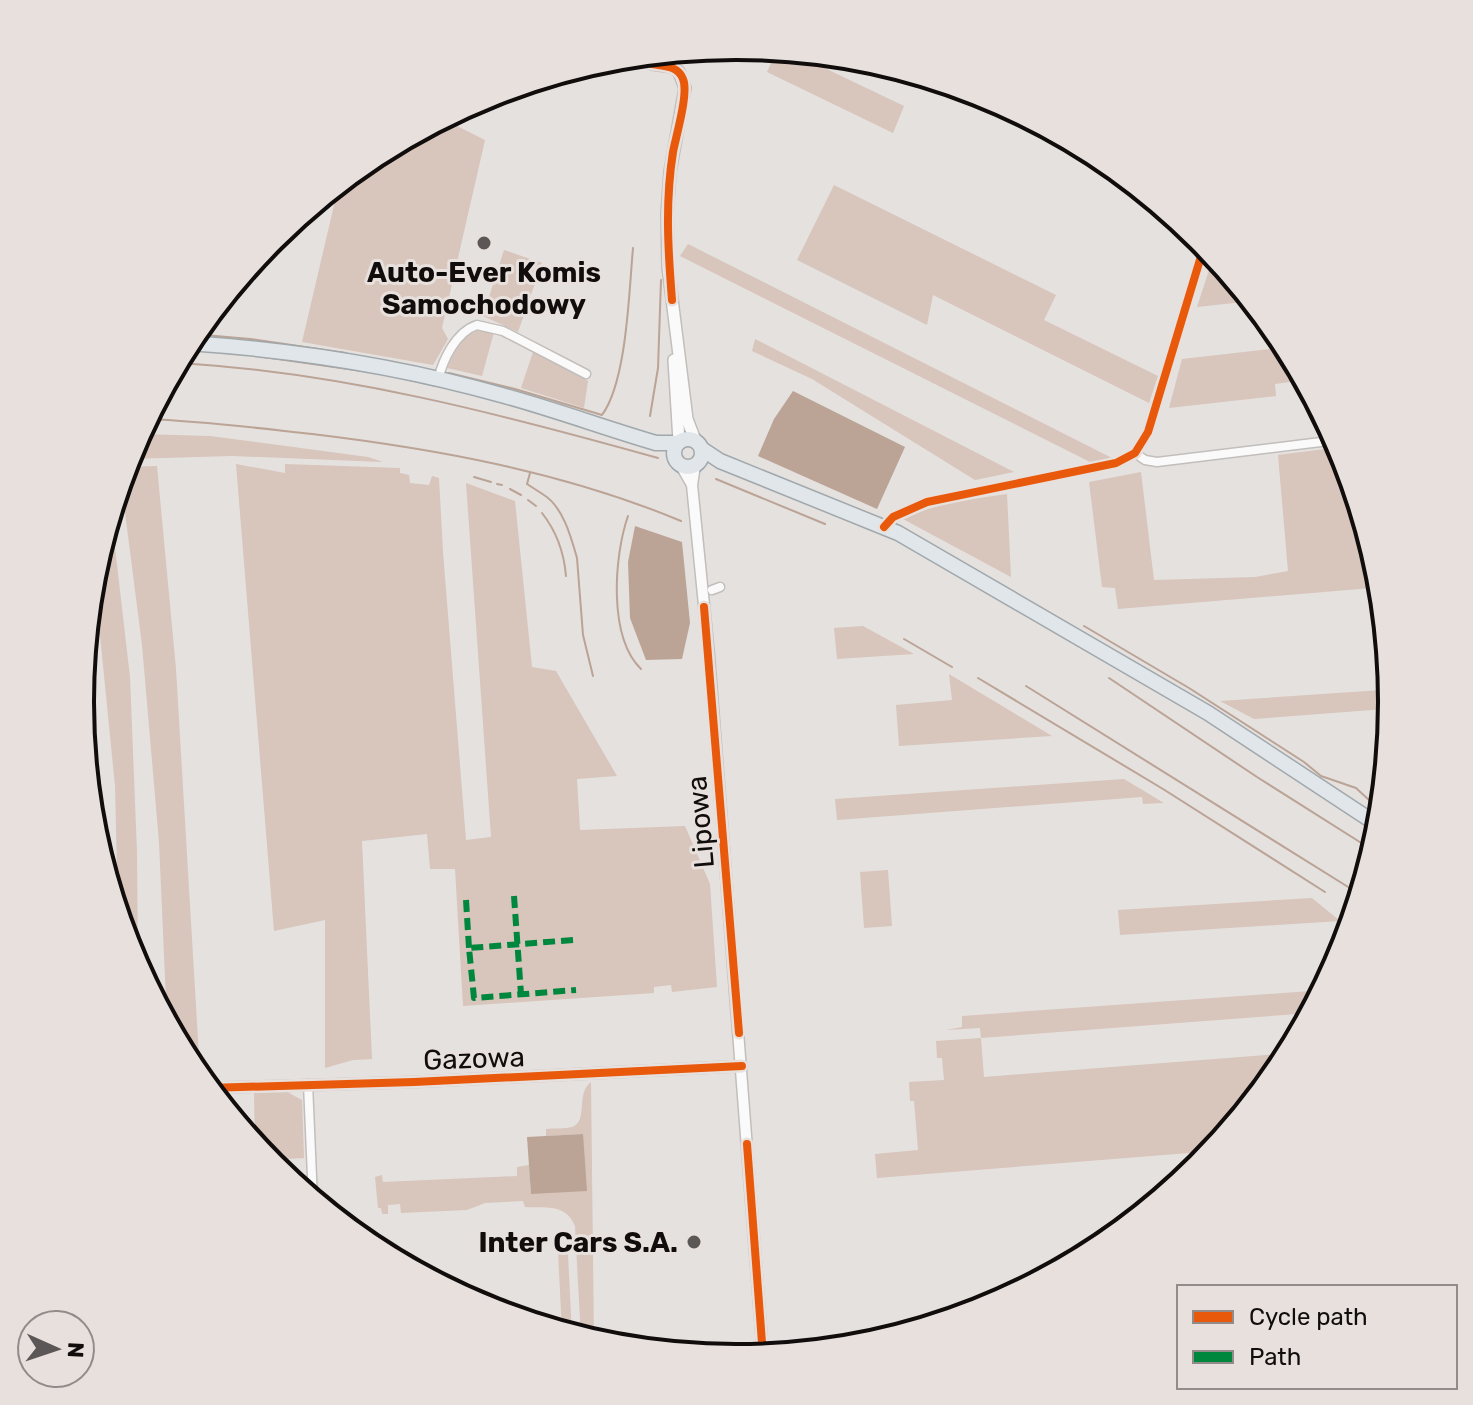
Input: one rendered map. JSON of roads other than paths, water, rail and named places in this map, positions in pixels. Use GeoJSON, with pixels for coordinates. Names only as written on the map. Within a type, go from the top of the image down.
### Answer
{"type":"FeatureCollection","features":[{"type":"Feature","properties":{"kind":"highway"},"geometry":{"type":"LineString","coordinates":[[203,345],[281,353],[438,380],[505,396],[720,461],[884,527],[1208,713],[1369,819]]}},
{"type":"Feature","properties":{"kind":"main road","name":"Lipowa"},"geometry":{"type":"LineString","coordinates":[[665,64],[679,72],[685,88],[669,182],[668,267],[687,419],[688,452]]}},
{"type":"Feature","properties":{"kind":"street"},"geometry":{"type":"LineString","coordinates":[[884,527],[893,517],[927,502],[1058,477],[1085,467],[1116,463],[1135,453],[1148,432],[1200,258]]}},
{"type":"Feature","properties":{"kind":"street"},"geometry":{"type":"LineString","coordinates":[[438,380],[456,338],[477,325],[503,331],[586,374]]}},
{"type":"Feature","properties":{"kind":"street"},"geometry":{"type":"LineString","coordinates":[[1135,453],[1145,460],[1157,462],[1323,442]]}},
{"type":"Feature","properties":{"kind":"street","name":"Lipowa"},"geometry":{"type":"LineString","coordinates":[[688,452],[709,655],[762,1344]]}},
{"type":"Feature","properties":{"kind":"street","name":"Gazowa"},"geometry":{"type":"LineString","coordinates":[[222,1087],[414,1082],[742,1066]]}},
{"type":"Feature","properties":{"kind":"street"},"geometry":{"type":"LineString","coordinates":[[308,1084],[312,1185]]}},
{"type":"Feature","properties":{"kind":"waterway"},"geometry":{"type":"LineString","coordinates":[[449,373],[602,415],[617,381],[622,359],[633,248]]}},
{"type":"Feature","properties":{"kind":"waterway"},"geometry":{"type":"LineString","coordinates":[[650,416],[658,368],[661,280]]}},
{"type":"Feature","properties":{"kind":"waterway"},"geometry":{"type":"LineString","coordinates":[[210,335],[346,353]]}},
{"type":"Feature","properties":{"kind":"waterway"},"geometry":{"type":"LineString","coordinates":[[257,356],[383,374],[436,386]]}},
{"type":"Feature","properties":{"kind":"waterway"},"geometry":{"type":"LineString","coordinates":[[191,364],[299,375],[420,397],[658,458]]}},
{"type":"Feature","properties":{"kind":"waterway"},"geometry":{"type":"LineString","coordinates":[[159,420],[312,434],[453,455],[592,489],[681,521]]}},
{"type":"Feature","properties":{"kind":"waterway"},"geometry":{"type":"LineString","coordinates":[[530,473],[527,484],[551,500],[572,541],[577,558],[583,635],[593,676]]}},
{"type":"Feature","properties":{"kind":"waterway"},"geometry":{"type":"LineString","coordinates":[[474,477],[491,482]]}},
{"type":"Feature","properties":{"kind":"waterway"},"geometry":{"type":"LineString","coordinates":[[716,479],[825,524]]}},
{"type":"Feature","properties":{"kind":"waterway"},"geometry":{"type":"LineString","coordinates":[[497,484],[502,485]]}},
{"type":"Feature","properties":{"kind":"waterway"},"geometry":{"type":"LineString","coordinates":[[510,489],[521,495]]}},
{"type":"Feature","properties":{"kind":"waterway"},"geometry":{"type":"LineString","coordinates":[[528,500],[536,506]]}},
{"type":"Feature","properties":{"kind":"waterway"},"geometry":{"type":"LineString","coordinates":[[542,513],[559,543],[566,576]]}},
{"type":"Feature","properties":{"kind":"waterway"},"geometry":{"type":"LineString","coordinates":[[628,516],[619,552],[617,596],[623,637],[630,655],[641,669]]}},
{"type":"Feature","properties":{"kind":"waterway"},"geometry":{"type":"LineString","coordinates":[[1084,626],[1189,688],[1321,776],[1356,788],[1371,802]]}},
{"type":"Feature","properties":{"kind":"waterway"},"geometry":{"type":"LineString","coordinates":[[904,639],[952,667]]}},
{"type":"Feature","properties":{"kind":"waterway"},"geometry":{"type":"LineString","coordinates":[[978,678],[1163,789],[1325,892]]}},
{"type":"Feature","properties":{"kind":"waterway"},"geometry":{"type":"LineString","coordinates":[[1109,678],[1363,844]]}},
{"type":"Feature","properties":{"kind":"waterway"},"geometry":{"type":"LineString","coordinates":[[1026,686],[1351,889]]}},
{"type":"Feature","properties":{"kind":"place","name":"Auto-Ever Komis Samochodowy"},"geometry":{"type":"Point","coordinates":[484,243]}},
{"type":"Feature","properties":{"kind":"place","name":"Inter Cars S.A."},"geometry":{"type":"Point","coordinates":[694,1242]}}]}
